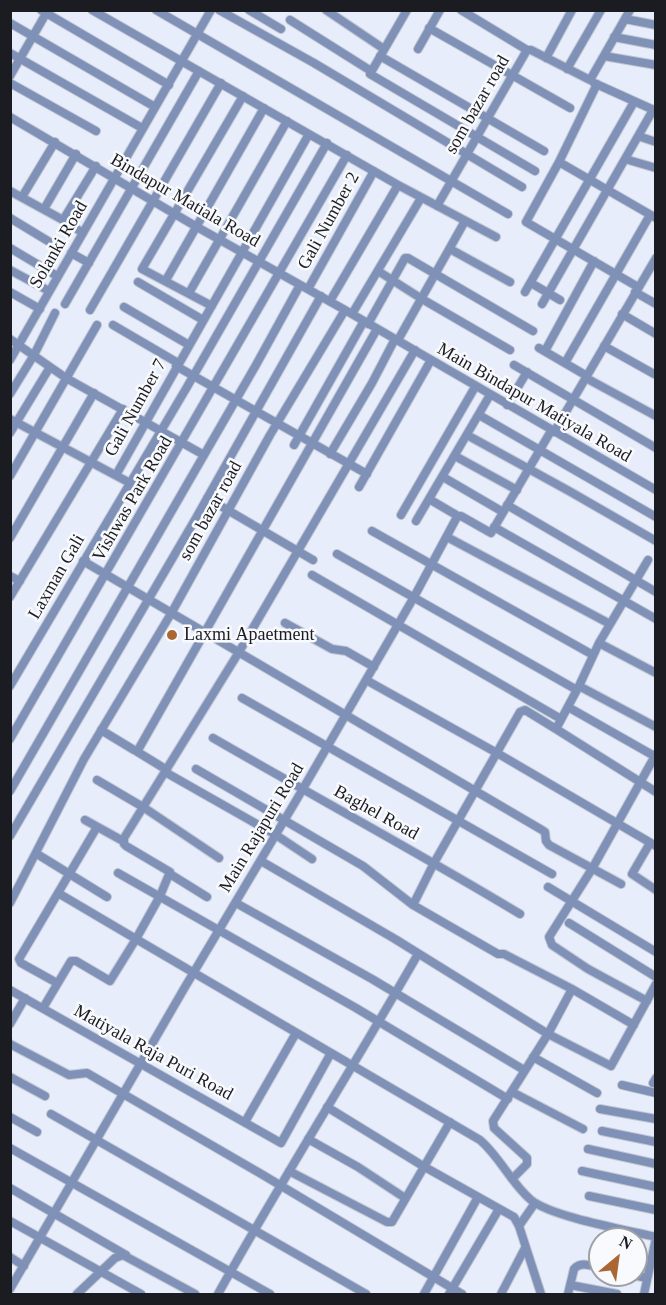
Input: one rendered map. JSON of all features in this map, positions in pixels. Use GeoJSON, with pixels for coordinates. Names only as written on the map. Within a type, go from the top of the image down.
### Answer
{"type":"FeatureCollection","features":[{"type":"Feature","properties":{"kind":"street"},"geometry":{"type":"LineString","coordinates":[[92,10],[421,198],[496,237]]}},
{"type":"Feature","properties":{"kind":"street"},"geometry":{"type":"LineString","coordinates":[[156,10],[508,214]]}},
{"type":"Feature","properties":{"kind":"street","name":"Solanki Road"},"geometry":{"type":"LineString","coordinates":[[10,360],[211,10]]}},
{"type":"Feature","properties":{"kind":"street"},"geometry":{"type":"LineString","coordinates":[[219,10],[522,187]]}},
{"type":"Feature","properties":{"kind":"street"},"geometry":{"type":"LineString","coordinates":[[249,10],[281,29]]}},
{"type":"Feature","properties":{"kind":"street"},"geometry":{"type":"LineString","coordinates":[[326,10],[382,53],[544,151]]}},
{"type":"Feature","properties":{"kind":"street"},"geometry":{"type":"LineString","coordinates":[[371,71],[407,10]]}},
{"type":"Feature","properties":{"kind":"street"},"geometry":{"type":"LineString","coordinates":[[418,49],[440,10]]}},
{"type":"Feature","properties":{"kind":"street"},"geometry":{"type":"LineString","coordinates":[[461,10],[527,50]]}},
{"type":"Feature","properties":{"kind":"street"},"geometry":{"type":"LineString","coordinates":[[546,58],[572,10]]}},
{"type":"Feature","properties":{"kind":"street"},"geometry":{"type":"LineString","coordinates":[[567,69],[601,10]]}},
{"type":"Feature","properties":{"kind":"street"},"geometry":{"type":"LineString","coordinates":[[630,10],[604,56],[559,162],[526,222],[615,273],[656,304]]}},
{"type":"Feature","properties":{"kind":"street"},"geometry":{"type":"LineString","coordinates":[[10,75],[45,12],[169,85]]}},
{"type":"Feature","properties":{"kind":"street"},"geometry":{"type":"LineString","coordinates":[[625,19],[656,25]]}},
{"type":"Feature","properties":{"kind":"street"},"geometry":{"type":"LineString","coordinates":[[290,20],[371,71],[371,75],[535,171]]}},
{"type":"Feature","properties":{"kind":"street"},"geometry":{"type":"LineString","coordinates":[[10,23],[155,107]]}},
{"type":"Feature","properties":{"kind":"street"},"geometry":{"type":"LineString","coordinates":[[429,28],[570,108]]}},
{"type":"Feature","properties":{"kind":"street"},"geometry":{"type":"LineString","coordinates":[[614,37],[656,45]]}},
{"type":"Feature","properties":{"kind":"street","name":"som bazar road"},"geometry":{"type":"LineString","coordinates":[[437,206],[527,50],[654,111]]}},
{"type":"Feature","properties":{"kind":"street"},"geometry":{"type":"LineString","coordinates":[[10,52],[142,128]]}},
{"type":"Feature","properties":{"kind":"street"},"geometry":{"type":"LineString","coordinates":[[604,56],[656,64]]}},
{"type":"Feature","properties":{"kind":"street"},"geometry":{"type":"LineString","coordinates":[[65,304],[199,71]]}},
{"type":"Feature","properties":{"kind":"street"},"geometry":{"type":"LineString","coordinates":[[10,83],[96,131]]}},
{"type":"Feature","properties":{"kind":"street"},"geometry":{"type":"LineString","coordinates":[[90,310],[221,83]]}},
{"type":"Feature","properties":{"kind":"street"},"geometry":{"type":"LineString","coordinates":[[212,306],[142,269],[243,96]]}},
{"type":"Feature","properties":{"kind":"street"},"geometry":{"type":"LineString","coordinates":[[525,292],[557,240],[634,102]]}},
{"type":"Feature","properties":{"kind":"street"},"geometry":{"type":"LineString","coordinates":[[166,280],[264,108]]}},
{"type":"Feature","properties":{"kind":"street"},"geometry":{"type":"LineString","coordinates":[[542,304],[654,111]]}},
{"type":"Feature","properties":{"kind":"street","name":"Bindapur Matiala Road"},"geometry":{"type":"LineString","coordinates":[[12,120],[55,142],[197,227],[348,312]]}},
{"type":"Feature","properties":{"kind":"street"},"geometry":{"type":"LineString","coordinates":[[189,293],[287,121]]}},
{"type":"Feature","properties":{"kind":"street","name":"Gali Number 7"},"geometry":{"type":"LineString","coordinates":[[14,421],[116,475],[309,134]]}},
{"type":"Feature","properties":{"kind":"street"},"geometry":{"type":"LineString","coordinates":[[638,136],[656,142]]}},
{"type":"Feature","properties":{"kind":"street"},"geometry":{"type":"LineString","coordinates":[[22,197],[55,142]]}},
{"type":"Feature","properties":{"kind":"street","name":"Laxman Gali"},"geometry":{"type":"LineString","coordinates":[[10,686],[162,430],[327,143]]}},
{"type":"Feature","properties":{"kind":"street"},"geometry":{"type":"LineString","coordinates":[[44,209],[76,154]]}},
{"type":"Feature","properties":{"kind":"street","name":"Vishwas Park Road"},"geometry":{"type":"LineString","coordinates":[[10,739],[281,274],[347,155]]}},
{"type":"Feature","properties":{"kind":"street"},"geometry":{"type":"LineString","coordinates":[[625,159],[656,168]]}},
{"type":"Feature","properties":{"kind":"street"},"geometry":{"type":"LineString","coordinates":[[559,162],[589,182],[653,217],[615,273],[565,363]]}},
{"type":"Feature","properties":{"kind":"street"},"geometry":{"type":"LineString","coordinates":[[63,220],[96,166]]}},
{"type":"Feature","properties":{"kind":"street","name":"Gali Number 2"},"geometry":{"type":"LineString","coordinates":[[10,791],[204,455],[374,171]]}},
{"type":"Feature","properties":{"kind":"street"},"geometry":{"type":"LineString","coordinates":[[330,301],[398,185]]}},
{"type":"Feature","properties":{"kind":"street"},"geometry":{"type":"LineString","coordinates":[[10,191],[82,233]]}},
{"type":"Feature","properties":{"kind":"street","name":"som bazar road"},"geometry":{"type":"LineString","coordinates":[[10,903],[37,855],[53,817],[101,730],[172,612],[277,424],[348,312],[378,271],[421,198]]}},
{"type":"Feature","properties":{"kind":"street"},"geometry":{"type":"LineString","coordinates":[[10,218],[48,240]]}},
{"type":"Feature","properties":{"kind":"street"},"geometry":{"type":"LineString","coordinates":[[330,454],[422,299],[465,221]]}},
{"type":"Feature","properties":{"kind":"street"},"geometry":{"type":"LineString","coordinates":[[10,248],[57,276]]}},
{"type":"Feature","properties":{"kind":"street"},"geometry":{"type":"LineString","coordinates":[[450,249],[510,282]]}},
{"type":"Feature","properties":{"kind":"street"},"geometry":{"type":"LineString","coordinates":[[71,253],[89,263]]}},
{"type":"Feature","properties":{"kind":"street"},"geometry":{"type":"LineString","coordinates":[[294,445],[406,258],[533,331]]}},
{"type":"Feature","properties":{"kind":"street"},"geometry":{"type":"LineString","coordinates":[[429,499],[491,533],[528,469],[587,377],[636,289],[655,260]]}},
{"type":"Feature","properties":{"kind":"street"},"geometry":{"type":"LineString","coordinates":[[594,261],[542,349],[656,416]]}},
{"type":"Feature","properties":{"kind":"street"},"geometry":{"type":"LineString","coordinates":[[10,270],[49,291]]}},
{"type":"Feature","properties":{"kind":"street"},"geometry":{"type":"LineString","coordinates":[[378,271],[510,350]]}},
{"type":"Feature","properties":{"kind":"street"},"geometry":{"type":"LineString","coordinates":[[138,282],[203,320]]}},
{"type":"Feature","properties":{"kind":"street"},"geometry":{"type":"LineString","coordinates":[[531,283],[560,300]]}},
{"type":"Feature","properties":{"kind":"street"},"geometry":{"type":"LineString","coordinates":[[10,292],[40,309]]}},
{"type":"Feature","properties":{"kind":"street"},"geometry":{"type":"LineString","coordinates":[[10,836],[207,498],[321,296]]}},
{"type":"Feature","properties":{"kind":"street"},"geometry":{"type":"LineString","coordinates":[[124,306],[189,345]]}},
{"type":"Feature","properties":{"kind":"street"},"geometry":{"type":"LineString","coordinates":[[348,312],[397,340]]}},
{"type":"Feature","properties":{"kind":"street"},"geometry":{"type":"LineString","coordinates":[[10,394],[34,355],[55,313]]}},
{"type":"Feature","properties":{"kind":"street"},"geometry":{"type":"LineString","coordinates":[[622,314],[656,334]]}},
{"type":"Feature","properties":{"kind":"street"},"geometry":{"type":"LineString","coordinates":[[10,476],[97,325]]}},
{"type":"Feature","properties":{"kind":"street"},"geometry":{"type":"LineString","coordinates":[[113,325],[193,376],[367,474]]}},
{"type":"Feature","properties":{"kind":"street"},"geometry":{"type":"LineString","coordinates":[[136,751],[377,329]]}},
{"type":"Feature","properties":{"kind":"street"},"geometry":{"type":"LineString","coordinates":[[10,339],[66,378],[204,455]]}},
{"type":"Feature","properties":{"kind":"street","name":"Main Bindapur Matiyala Road"},"geometry":{"type":"LineString","coordinates":[[397,340],[656,490]]}},
{"type":"Feature","properties":{"kind":"street"},"geometry":{"type":"LineString","coordinates":[[604,346],[654,374]]}},
{"type":"Feature","properties":{"kind":"street"},"geometry":{"type":"LineString","coordinates":[[123,841],[239,652],[415,350]]}},
{"type":"Feature","properties":{"kind":"street"},"geometry":{"type":"LineString","coordinates":[[359,487],[431,360]]}},
{"type":"Feature","properties":{"kind":"street"},"geometry":{"type":"LineString","coordinates":[[514,364],[656,448]]}},
{"type":"Feature","properties":{"kind":"street"},"geometry":{"type":"LineString","coordinates":[[10,433],[14,421],[50,367]]}},
{"type":"Feature","properties":{"kind":"street"},"geometry":{"type":"LineString","coordinates":[[507,405],[527,372]]}},
{"type":"Feature","properties":{"kind":"street"},"geometry":{"type":"LineString","coordinates":[[401,515],[475,387]]}},
{"type":"Feature","properties":{"kind":"street"},"geometry":{"type":"LineString","coordinates":[[10,538],[94,393]]}},
{"type":"Feature","properties":{"kind":"street"},"geometry":{"type":"LineString","coordinates":[[416,521],[490,395]]}},
{"type":"Feature","properties":{"kind":"street"},"geometry":{"type":"LineString","coordinates":[[10,597],[123,409]]}},
{"type":"Feature","properties":{"kind":"street"},"geometry":{"type":"LineString","coordinates":[[479,415],[656,518]]}},
{"type":"Feature","properties":{"kind":"street"},"geometry":{"type":"LineString","coordinates":[[466,435],[656,541]]}},
{"type":"Feature","properties":{"kind":"street"},"geometry":{"type":"LineString","coordinates":[[455,456],[517,490]]}},
{"type":"Feature","properties":{"kind":"street"},"geometry":{"type":"LineString","coordinates":[[116,475],[130,483]]}},
{"type":"Feature","properties":{"kind":"street"},"geometry":{"type":"LineString","coordinates":[[442,477],[636,579],[656,592]]}},
{"type":"Feature","properties":{"kind":"street"},"geometry":{"type":"LineString","coordinates":[[207,498],[313,560]]}},
{"type":"Feature","properties":{"kind":"street","name":"Main Rajapuri Road"},"geometry":{"type":"LineString","coordinates":[[11,1286],[328,747],[458,516]]}},
{"type":"Feature","properties":{"kind":"street"},"geometry":{"type":"LineString","coordinates":[[495,527],[656,619]]}},
{"type":"Feature","properties":{"kind":"street"},"geometry":{"type":"LineString","coordinates":[[372,531],[593,655]]}},
{"type":"Feature","properties":{"kind":"street"},"geometry":{"type":"LineString","coordinates":[[447,537],[610,624]]}},
{"type":"Feature","properties":{"kind":"street"},"geometry":{"type":"LineString","coordinates":[[337,554],[578,688],[656,727]]}},
{"type":"Feature","properties":{"kind":"street"},"geometry":{"type":"LineString","coordinates":[[556,729],[599,643],[648,560]]}},
{"type":"Feature","properties":{"kind":"street"},"geometry":{"type":"LineString","coordinates":[[83,561],[544,831],[549,845],[621,884]]}},
{"type":"Feature","properties":{"kind":"street"},"geometry":{"type":"LineString","coordinates":[[312,575],[561,719]]}},
{"type":"Feature","properties":{"kind":"street"},"geometry":{"type":"LineString","coordinates":[[10,576],[20,581]]}},
{"type":"Feature","properties":{"kind":"street"},"geometry":{"type":"LineString","coordinates":[[285,623],[332,649],[341,650],[374,667]]}},
{"type":"Feature","properties":{"kind":"street"},"geometry":{"type":"LineString","coordinates":[[599,643],[656,673]]}},
{"type":"Feature","properties":{"kind":"street"},"geometry":{"type":"LineString","coordinates":[[366,680],[497,753],[653,845],[632,874],[656,890]]}},
{"type":"Feature","properties":{"kind":"street"},"geometry":{"type":"LineString","coordinates":[[242,698],[552,874]]}},
{"type":"Feature","properties":{"kind":"street"},"geometry":{"type":"LineString","coordinates":[[568,707],[655,756],[592,869],[549,937],[552,945],[588,969],[647,1001]]}},
{"type":"Feature","properties":{"kind":"street"},"geometry":{"type":"LineString","coordinates":[[413,905],[434,862],[522,710],[528,711],[656,792]]}},
{"type":"Feature","properties":{"kind":"street"},"geometry":{"type":"LineString","coordinates":[[101,730],[312,858]]}},
{"type":"Feature","properties":{"kind":"street","name":"Baghel Road"},"geometry":{"type":"LineString","coordinates":[[213,738],[434,862],[520,914]]}},
{"type":"Feature","properties":{"kind":"street"},"geometry":{"type":"LineString","coordinates":[[196,769],[363,866],[413,905],[498,954],[504,954],[572,989],[634,1025]]}},
{"type":"Feature","properties":{"kind":"street"},"geometry":{"type":"LineString","coordinates":[[97,780],[143,807],[219,858]]}},
{"type":"Feature","properties":{"kind":"street"},"geometry":{"type":"LineString","coordinates":[[86,820],[169,870],[170,874],[207,897]]}},
{"type":"Feature","properties":{"kind":"street"},"geometry":{"type":"LineString","coordinates":[[57,983],[19,961],[97,826]]}},
{"type":"Feature","properties":{"kind":"street"},"geometry":{"type":"LineString","coordinates":[[37,855],[107,897]]}},
{"type":"Feature","properties":{"kind":"street"},"geometry":{"type":"LineString","coordinates":[[261,861],[548,1034],[611,1066],[656,984]]}},
{"type":"Feature","properties":{"kind":"street"},"geometry":{"type":"LineString","coordinates":[[118,873],[510,1095],[583,1129]]}},
{"type":"Feature","properties":{"kind":"street"},"geometry":{"type":"LineString","coordinates":[[43,1008],[69,963],[73,960],[111,981],[160,896],[170,874]]}},
{"type":"Feature","properties":{"kind":"street"},"geometry":{"type":"LineString","coordinates":[[548,886],[656,952]]}},
{"type":"Feature","properties":{"kind":"street"},"geometry":{"type":"LineString","coordinates":[[58,893],[450,1122],[488,1147],[512,1179],[535,1203],[550,1210],[656,1238],[648,1274]]}},
{"type":"Feature","properties":{"kind":"street"},"geometry":{"type":"LineString","coordinates":[[236,903],[524,1070]]}},
{"type":"Feature","properties":{"kind":"street"},"geometry":{"type":"LineString","coordinates":[[569,923],[656,977]]}},
{"type":"Feature","properties":{"kind":"street"},"geometry":{"type":"LineString","coordinates":[[218,1294],[418,954]]}},
{"type":"Feature","properties":{"kind":"street"},"geometry":{"type":"LineString","coordinates":[[512,1179],[528,1161],[493,1125],[494,1118],[548,1034],[572,989]]}},
{"type":"Feature","properties":{"kind":"street","name":"Matiyala Raja Puri Road"},"geometry":{"type":"LineString","coordinates":[[10,990],[281,1143],[331,1053]]}},
{"type":"Feature","properties":{"kind":"street"},"geometry":{"type":"LineString","coordinates":[[10,1024],[24,998]]}},
{"type":"Feature","properties":{"kind":"street"},"geometry":{"type":"LineString","coordinates":[[244,1122],[296,1033]]}},
{"type":"Feature","properties":{"kind":"street"},"geometry":{"type":"LineString","coordinates":[[10,1044],[69,1075],[87,1072],[435,1277],[451,1292],[462,1294]]}},
{"type":"Feature","properties":{"kind":"street"},"geometry":{"type":"LineString","coordinates":[[533,1057],[597,1094]]}},
{"type":"Feature","properties":{"kind":"street"},"geometry":{"type":"LineString","coordinates":[[10,1077],[45,1096]]}},
{"type":"Feature","properties":{"kind":"street"},"geometry":{"type":"LineString","coordinates":[[622,1085],[656,1093]]}},
{"type":"Feature","properties":{"kind":"street"},"geometry":{"type":"LineString","coordinates":[[327,1107],[423,1166],[514,1217],[541,1294]]}},
{"type":"Feature","properties":{"kind":"street"},"geometry":{"type":"LineString","coordinates":[[600,1109],[656,1119]]}},
{"type":"Feature","properties":{"kind":"street"},"geometry":{"type":"LineString","coordinates":[[51,1114],[366,1294]]}},
{"type":"Feature","properties":{"kind":"street"},"geometry":{"type":"LineString","coordinates":[[10,1117],[37,1132]]}},
{"type":"Feature","properties":{"kind":"street"},"geometry":{"type":"LineString","coordinates":[[289,1171],[391,1223],[450,1122]]}},
{"type":"Feature","properties":{"kind":"street"},"geometry":{"type":"LineString","coordinates":[[602,1131],[656,1142]]}},
{"type":"Feature","properties":{"kind":"street"},"geometry":{"type":"LineString","coordinates":[[308,1138],[405,1198]]}},
{"type":"Feature","properties":{"kind":"street"},"geometry":{"type":"LineString","coordinates":[[10,1148],[270,1294]]}},
{"type":"Feature","properties":{"kind":"street"},"geometry":{"type":"LineString","coordinates":[[588,1149],[656,1164]]}},
{"type":"Feature","properties":{"kind":"street"},"geometry":{"type":"LineString","coordinates":[[582,1171],[656,1187]]}},
{"type":"Feature","properties":{"kind":"street"},"geometry":{"type":"LineString","coordinates":[[10,1188],[195,1294]]}},
{"type":"Feature","properties":{"kind":"street"},"geometry":{"type":"LineString","coordinates":[[589,1196],[656,1210]]}},
{"type":"Feature","properties":{"kind":"street"},"geometry":{"type":"LineString","coordinates":[[424,1294],[478,1197]]}},
{"type":"Feature","properties":{"kind":"street"},"geometry":{"type":"LineString","coordinates":[[519,1226],[535,1203]]}},
{"type":"Feature","properties":{"kind":"street"},"geometry":{"type":"LineString","coordinates":[[451,1292],[499,1209]]}},
{"type":"Feature","properties":{"kind":"street"},"geometry":{"type":"LineString","coordinates":[[10,1221],[141,1294]]}},
{"type":"Feature","properties":{"kind":"street"},"geometry":{"type":"LineString","coordinates":[[501,1294],[525,1248]]}},
{"type":"Feature","properties":{"kind":"street"},"geometry":{"type":"LineString","coordinates":[[77,1294],[115,1258],[127,1255]]}},
{"type":"Feature","properties":{"kind":"street"},"geometry":{"type":"LineString","coordinates":[[10,1257],[24,1266]]}},
{"type":"Feature","properties":{"kind":"street"},"geometry":{"type":"LineString","coordinates":[[568,1294],[576,1266],[580,1264],[588,1266]]}},
{"type":"Feature","properties":{"kind":"street"},"geometry":{"type":"LineString","coordinates":[[570,1286],[617,1294]]}},
{"type":"Feature","properties":{"kind":"place","name":"Laxmi Apaetment"},"geometry":{"type":"Point","coordinates":[172,635]}}]}
